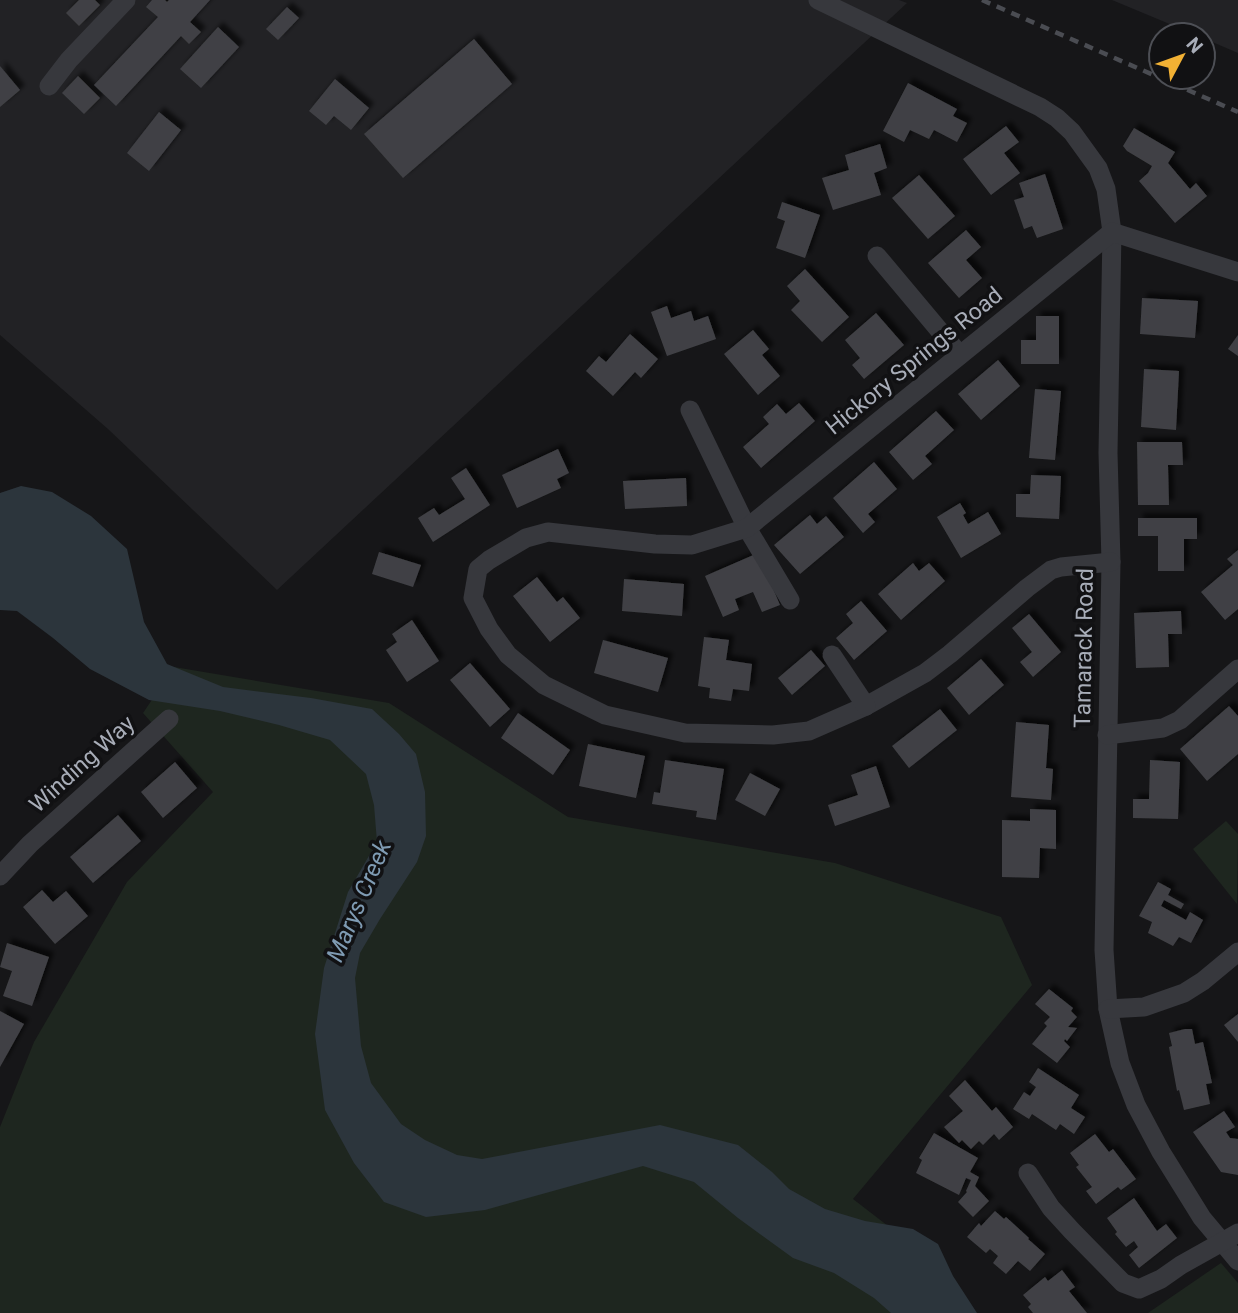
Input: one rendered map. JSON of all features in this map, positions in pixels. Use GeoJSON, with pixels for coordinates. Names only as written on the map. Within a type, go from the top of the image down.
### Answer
{"type":"FeatureCollection","features":[{"type":"Feature","properties":{"kind":"street"},"geometry":{"type":"LineString","coordinates":[[49,86],[69,60],[126,0]]}},
{"type":"Feature","properties":{"kind":"street","name":"Tamarack Road"},"geometry":{"type":"LineString","coordinates":[[818,0],[1040,107],[1057,118],[1072,132],[1098,168],[1107,189],[1112,232],[1108,453],[1111,562],[1104,950],[1108,1009],[1120,1063],[1136,1105],[1161,1152],[1202,1218],[1230,1237],[1238,1261]]}},
{"type":"Feature","properties":{"kind":"street"},"geometry":{"type":"LineString","coordinates":[[1112,232],[1238,272]]}},
{"type":"Feature","properties":{"kind":"street","name":"Hickory Springs Road"},"geometry":{"type":"LineString","coordinates":[[866,706],[809,731],[773,735],[685,733],[605,715],[544,685],[508,655],[489,629],[473,598],[478,569],[489,559],[526,538],[548,532],[655,544],[692,545],[747,528],[1112,232]]}},
{"type":"Feature","properties":{"kind":"street"},"geometry":{"type":"LineString","coordinates":[[877,256],[960,355]]}},
{"type":"Feature","properties":{"kind":"street"},"geometry":{"type":"LineString","coordinates":[[690,410],[747,528],[790,600]]}},
{"type":"Feature","properties":{"kind":"street"},"geometry":{"type":"LineString","coordinates":[[832,655],[866,706],[925,673],[1051,570],[1111,562]]}},
{"type":"Feature","properties":{"kind":"street"},"geometry":{"type":"LineString","coordinates":[[1107,735],[1163,728],[1180,720],[1238,669]]}},
{"type":"Feature","properties":{"kind":"street","name":"Winding Way"},"geometry":{"type":"LineString","coordinates":[[0,876],[30,844],[169,719]]}},
{"type":"Feature","properties":{"kind":"street"},"geometry":{"type":"LineString","coordinates":[[1108,1009],[1144,1007],[1184,993],[1238,952]]}},
{"type":"Feature","properties":{"kind":"street"},"geometry":{"type":"LineString","coordinates":[[1028,1173],[1051,1208],[1072,1231],[1123,1283],[1139,1289],[1161,1279],[1230,1237]]}},
{"type":"Feature","properties":{"kind":"shaded area"},"geometry":{"type":"Polygon","coordinates":[[[0,0],[899,0],[907,3],[277,590],[108,429],[0,335],[0,0]]]}},
{"type":"Feature","properties":{"kind":"shaded area"},"geometry":{"type":"Polygon","coordinates":[[[1112,0],[1238,0],[1238,53],[1217,44],[1217,21],[1162,21],[1112,0]]]}},
{"type":"Feature","properties":{"kind":"shaded area"},"geometry":{"type":"Polygon","coordinates":[[[174,667],[389,703],[568,817],[835,863],[1001,917],[1032,985],[853,1199],[953,1276],[960,1313],[0,1313],[0,1127],[34,1042],[127,882],[213,792],[143,713],[174,667]]]}},
{"type":"Feature","properties":{"kind":"shaded area"},"geometry":{"type":"Polygon","coordinates":[[[1226,821],[1238,834],[1237,904],[1193,849],[1226,821]]]}},
{"type":"Feature","properties":{"kind":"shaded area"},"geometry":{"type":"Polygon","coordinates":[[[1221,1263],[1238,1283],[1238,1313],[1148,1313],[1221,1263]]]}},
{"type":"Feature","properties":{"kind":"water","name":"Marys Creek"},"geometry":{"type":"Polygon","coordinates":[[[21,486],[52,492],[91,516],[127,549],[144,622],[167,664],[223,687],[372,709],[416,754],[425,792],[426,836],[417,862],[360,953],[355,978],[361,1046],[371,1083],[401,1124],[425,1140],[457,1155],[482,1159],[660,1125],[738,1145],[789,1189],[825,1209],[865,1221],[913,1229],[938,1244],[953,1276],[977,1313],[891,1313],[874,1298],[834,1273],[793,1258],[694,1182],[643,1166],[485,1210],[426,1217],[384,1202],[354,1163],[325,1110],[315,1034],[324,968],[348,892],[377,842],[374,805],[366,774],[330,740],[220,711],[149,700],[90,669],[17,611],[0,610],[0,493],[21,486]]]}},
{"type":"Feature","properties":{"kind":"building"},"geometry":{"type":"Polygon","coordinates":[[[79,0],[95,0],[100,5],[79,26],[66,13],[79,0]]]}},
{"type":"Feature","properties":{"kind":"building"},"geometry":{"type":"Polygon","coordinates":[[[152,0],[210,0],[190,22],[201,32],[189,44],[181,36],[116,106],[94,85],[158,17],[146,7],[152,0]]]}},
{"type":"Feature","properties":{"kind":"building"},"geometry":{"type":"Polygon","coordinates":[[[287,7],[299,18],[278,40],[266,29],[287,7]]]}},
{"type":"Feature","properties":{"kind":"building"},"geometry":{"type":"Polygon","coordinates":[[[218,27],[239,47],[201,88],[180,69],[218,27]]]}},
{"type":"Feature","properties":{"kind":"building"},"geometry":{"type":"Polygon","coordinates":[[[474,39],[512,84],[403,178],[364,134],[474,39]]]}},
{"type":"Feature","properties":{"kind":"building"},"geometry":{"type":"Polygon","coordinates":[[[0,66],[20,90],[0,107],[0,66]]]}},
{"type":"Feature","properties":{"kind":"building"},"geometry":{"type":"Polygon","coordinates":[[[78,76],[100,98],[84,114],[62,93],[78,76]]]}},
{"type":"Feature","properties":{"kind":"building"},"geometry":{"type":"Polygon","coordinates":[[[335,79],[369,108],[351,130],[334,116],[326,125],[309,111],[335,79]]]}},
{"type":"Feature","properties":{"kind":"building"},"geometry":{"type":"Polygon","coordinates":[[[908,83],[957,109],[953,116],[967,123],[957,142],[934,130],[929,139],[910,130],[904,142],[883,131],[908,83]]]}},
{"type":"Feature","properties":{"kind":"building"},"geometry":{"type":"Polygon","coordinates":[[[159,112],[181,130],[149,171],[127,153],[159,112]]]}},
{"type":"Feature","properties":{"kind":"building"},"geometry":{"type":"Polygon","coordinates":[[[1006,126],[1019,142],[1004,153],[1020,173],[991,195],[963,159],[1006,126]]]}},
{"type":"Feature","properties":{"kind":"building"},"geometry":{"type":"Polygon","coordinates":[[[1134,128],[1175,152],[1168,163],[1190,189],[1196,183],[1207,196],[1175,223],[1139,181],[1152,166],[1123,146],[1134,128]]]}},
{"type":"Feature","properties":{"kind":"building"},"geometry":{"type":"Polygon","coordinates":[[[880,144],[887,168],[874,173],[881,195],[833,210],[822,178],[849,170],[845,155],[880,144]]]}},
{"type":"Feature","properties":{"kind":"building"},"geometry":{"type":"Polygon","coordinates":[[[1045,174],[1063,229],[1037,238],[1032,226],[1024,229],[1014,200],[1024,197],[1019,183],[1045,174]]]}},
{"type":"Feature","properties":{"kind":"building"},"geometry":{"type":"Polygon","coordinates":[[[919,175],[955,216],[928,239],[892,198],[919,175]]]}},
{"type":"Feature","properties":{"kind":"building"},"geometry":{"type":"Polygon","coordinates":[[[782,202],[820,215],[805,258],[776,248],[785,221],[777,218],[782,202]]]}},
{"type":"Feature","properties":{"kind":"building"},"geometry":{"type":"Polygon","coordinates":[[[966,230],[981,247],[966,260],[982,278],[959,298],[928,263],[966,230]]]}},
{"type":"Feature","properties":{"kind":"building"},"geometry":{"type":"Polygon","coordinates":[[[805,269],[849,317],[822,342],[791,310],[800,301],[787,286],[805,269]]]}},
{"type":"Feature","properties":{"kind":"building"},"geometry":{"type":"Polygon","coordinates":[[[1142,298],[1198,301],[1195,338],[1140,334],[1142,298]]]}},
{"type":"Feature","properties":{"kind":"building"},"geometry":{"type":"Polygon","coordinates":[[[667,306],[671,318],[691,311],[694,321],[708,316],[716,339],[667,356],[651,312],[667,306]]]}},
{"type":"Feature","properties":{"kind":"building"},"geometry":{"type":"Polygon","coordinates":[[[876,313],[904,345],[864,379],[852,365],[860,358],[845,340],[876,313]]]}},
{"type":"Feature","properties":{"kind":"building"},"geometry":{"type":"Polygon","coordinates":[[[1036,316],[1059,316],[1059,364],[1021,364],[1021,340],[1036,340],[1036,316]]]}},
{"type":"Feature","properties":{"kind":"building"},"geometry":{"type":"Polygon","coordinates":[[[753,330],[769,349],[762,355],[780,376],[758,395],[724,354],[753,330]]]}},
{"type":"Feature","properties":{"kind":"building"},"geometry":{"type":"Polygon","coordinates":[[[630,334],[658,359],[641,378],[635,372],[613,396],[586,371],[599,356],[606,362],[630,334]]]}},
{"type":"Feature","properties":{"kind":"building"},"geometry":{"type":"Polygon","coordinates":[[[1238,335],[1238,356],[1228,349],[1238,335]]]}},
{"type":"Feature","properties":{"kind":"building"},"geometry":{"type":"Polygon","coordinates":[[[998,360],[1020,386],[981,420],[958,394],[998,360]]]}},
{"type":"Feature","properties":{"kind":"building"},"geometry":{"type":"Polygon","coordinates":[[[1144,369],[1179,371],[1176,430],[1141,427],[1144,369]]]}},
{"type":"Feature","properties":{"kind":"building"},"geometry":{"type":"Polygon","coordinates":[[[1035,389],[1061,391],[1055,460],[1029,458],[1035,389]]]}},
{"type":"Feature","properties":{"kind":"building"},"geometry":{"type":"Polygon","coordinates":[[[799,403],[815,421],[761,468],[743,447],[769,424],[763,417],[777,404],[786,414],[799,403]]]}},
{"type":"Feature","properties":{"kind":"building"},"geometry":{"type":"Polygon","coordinates":[[[936,411],[954,430],[925,456],[932,464],[913,480],[889,452],[936,411]]]}},
{"type":"Feature","properties":{"kind":"building"},"geometry":{"type":"Polygon","coordinates":[[[1137,442],[1182,442],[1183,465],[1168,465],[1169,505],[1138,505],[1137,442]]]}},
{"type":"Feature","properties":{"kind":"building"},"geometry":{"type":"Polygon","coordinates":[[[558,449],[569,473],[557,479],[561,488],[517,508],[502,475],[558,449]]]}},
{"type":"Feature","properties":{"kind":"building"},"geometry":{"type":"Polygon","coordinates":[[[874,462],[897,489],[868,514],[875,522],[863,533],[833,498],[874,462]]]}},
{"type":"Feature","properties":{"kind":"building"},"geometry":{"type":"Polygon","coordinates":[[[466,468],[490,505],[433,542],[418,518],[434,508],[439,515],[465,499],[451,478],[466,468]]]}},
{"type":"Feature","properties":{"kind":"building"},"geometry":{"type":"Polygon","coordinates":[[[1031,475],[1061,476],[1059,519],[1016,517],[1016,494],[1030,494],[1031,475]]]}},
{"type":"Feature","properties":{"kind":"building"},"geometry":{"type":"Polygon","coordinates":[[[686,478],[687,506],[625,509],[623,481],[686,478]]]}},
{"type":"Feature","properties":{"kind":"building"},"geometry":{"type":"Polygon","coordinates":[[[960,503],[968,524],[988,512],[1001,534],[961,558],[937,517],[960,503]]]}},
{"type":"Feature","properties":{"kind":"building"},"geometry":{"type":"Polygon","coordinates":[[[810,515],[817,524],[826,516],[844,537],[800,574],[774,545],[810,515]]]}},
{"type":"Feature","properties":{"kind":"building"},"geometry":{"type":"Polygon","coordinates":[[[1138,518],[1197,518],[1197,539],[1184,539],[1184,571],[1158,571],[1158,536],[1138,536],[1138,518]]]}},
{"type":"Feature","properties":{"kind":"building"},"geometry":{"type":"Polygon","coordinates":[[[1238,550],[1238,609],[1225,620],[1201,592],[1233,565],[1227,559],[1238,550]]]}},
{"type":"Feature","properties":{"kind":"building"},"geometry":{"type":"Polygon","coordinates":[[[379,552],[421,565],[413,587],[372,574],[379,552]]]}},
{"type":"Feature","properties":{"kind":"building"},"geometry":{"type":"Polygon","coordinates":[[[758,553],[780,605],[762,612],[753,592],[735,599],[739,610],[723,617],[705,576],[758,553]]]}},
{"type":"Feature","properties":{"kind":"building"},"geometry":{"type":"Polygon","coordinates":[[[913,563],[919,571],[929,563],[945,581],[901,620],[878,594],[913,563]]]}},
{"type":"Feature","properties":{"kind":"building"},"geometry":{"type":"Polygon","coordinates":[[[537,577],[557,602],[563,597],[580,618],[550,642],[513,596],[537,577]]]}},
{"type":"Feature","properties":{"kind":"building"},"geometry":{"type":"Polygon","coordinates":[[[624,579],[684,584],[682,616],[622,611],[624,579]]]}},
{"type":"Feature","properties":{"kind":"building"},"geometry":{"type":"Polygon","coordinates":[[[861,601],[887,631],[854,660],[836,638],[853,623],[846,614],[861,601]]]}},
{"type":"Feature","properties":{"kind":"building"},"geometry":{"type":"Polygon","coordinates":[[[1181,611],[1182,634],[1168,634],[1169,667],[1136,668],[1134,613],[1181,611]]]}},
{"type":"Feature","properties":{"kind":"building"},"geometry":{"type":"Polygon","coordinates":[[[1029,614],[1061,652],[1033,677],[1020,662],[1032,652],[1012,628],[1029,614]]]}},
{"type":"Feature","properties":{"kind":"building"},"geometry":{"type":"Polygon","coordinates":[[[412,620],[439,661],[407,682],[386,650],[397,642],[392,634],[412,620]]]}},
{"type":"Feature","properties":{"kind":"building"},"geometry":{"type":"Polygon","coordinates":[[[704,637],[729,640],[726,660],[752,664],[749,691],[733,689],[731,701],[709,698],[710,688],[698,686],[704,637]]]}},
{"type":"Feature","properties":{"kind":"building"},"geometry":{"type":"Polygon","coordinates":[[[603,640],[668,658],[658,692],[594,673],[603,640]]]}},
{"type":"Feature","properties":{"kind":"building"},"geometry":{"type":"Polygon","coordinates":[[[811,650],[825,666],[792,695],[778,678],[811,650]]]}},
{"type":"Feature","properties":{"kind":"building"},"geometry":{"type":"Polygon","coordinates":[[[981,659],[1004,685],[969,715],[947,688],[981,659]]]}},
{"type":"Feature","properties":{"kind":"building"},"geometry":{"type":"Polygon","coordinates":[[[470,663],[510,709],[490,727],[450,680],[470,663]]]}},
{"type":"Feature","properties":{"kind":"building"},"geometry":{"type":"Polygon","coordinates":[[[1229,706],[1238,716],[1238,754],[1207,781],[1180,749],[1229,706]]]}},
{"type":"Feature","properties":{"kind":"building"},"geometry":{"type":"Polygon","coordinates":[[[940,709],[957,730],[909,768],[892,746],[940,709]]]}},
{"type":"Feature","properties":{"kind":"building"},"geometry":{"type":"Polygon","coordinates":[[[518,713],[570,750],[553,775],[501,738],[518,713]]]}},
{"type":"Feature","properties":{"kind":"building"},"geometry":{"type":"Polygon","coordinates":[[[1016,722],[1049,725],[1046,768],[1053,769],[1051,800],[1011,797],[1016,722]]]}},
{"type":"Feature","properties":{"kind":"building"},"geometry":{"type":"Polygon","coordinates":[[[588,744],[645,756],[636,798],[579,786],[588,744]]]}},
{"type":"Feature","properties":{"kind":"building"},"geometry":{"type":"Polygon","coordinates":[[[665,760],[724,769],[716,820],[696,817],[697,811],[652,804],[654,792],[660,793],[665,760]]]}},
{"type":"Feature","properties":{"kind":"building"},"geometry":{"type":"Polygon","coordinates":[[[1150,760],[1180,762],[1178,819],[1133,818],[1133,799],[1149,799],[1150,760]]]}},
{"type":"Feature","properties":{"kind":"building"},"geometry":{"type":"Polygon","coordinates":[[[175,762],[197,788],[163,818],[141,792],[175,762]]]}},
{"type":"Feature","properties":{"kind":"building"},"geometry":{"type":"Polygon","coordinates":[[[876,766],[890,807],[835,826],[828,805],[858,795],[851,775],[876,766]]]}},
{"type":"Feature","properties":{"kind":"building"},"geometry":{"type":"Polygon","coordinates":[[[750,773],[780,789],[765,816],[735,800],[750,773]]]}},
{"type":"Feature","properties":{"kind":"building"},"geometry":{"type":"Polygon","coordinates":[[[1030,809],[1056,810],[1056,849],[1040,848],[1039,878],[1002,877],[1002,820],[1030,821],[1030,809]]]}},
{"type":"Feature","properties":{"kind":"building"},"geometry":{"type":"Polygon","coordinates":[[[118,815],[141,841],[93,883],[70,857],[118,815]]]}},
{"type":"Feature","properties":{"kind":"building"},"geometry":{"type":"Polygon","coordinates":[[[1158,882],[1171,889],[1168,895],[1184,904],[1181,909],[1164,900],[1161,906],[1186,920],[1190,912],[1203,920],[1191,943],[1179,937],[1173,946],[1148,933],[1152,922],[1139,916],[1158,882]]]}},
{"type":"Feature","properties":{"kind":"building"},"geometry":{"type":"Polygon","coordinates":[[[42,890],[53,902],[66,891],[88,916],[55,944],[23,907],[42,890]]]}},
{"type":"Feature","properties":{"kind":"building"},"geometry":{"type":"Polygon","coordinates":[[[7,943],[49,957],[32,1006],[3,996],[12,971],[0,967],[7,943]]]}},
{"type":"Feature","properties":{"kind":"building"},"geometry":{"type":"Polygon","coordinates":[[[1049,989],[1073,1008],[1071,1011],[1077,1017],[1068,1027],[1077,1028],[1067,1041],[1064,1041],[1070,1047],[1057,1063],[1032,1044],[1047,1026],[1044,1023],[1050,1017],[1035,1004],[1049,989]]]}},
{"type":"Feature","properties":{"kind":"building"},"geometry":{"type":"Polygon","coordinates":[[[0,1011],[24,1024],[0,1067],[0,1011]]]}},
{"type":"Feature","properties":{"kind":"building"},"geometry":{"type":"Polygon","coordinates":[[[1238,1014],[1238,1042],[1224,1025],[1238,1014]]]}},
{"type":"Feature","properties":{"kind":"building"},"geometry":{"type":"Polygon","coordinates":[[[1192,1029],[1195,1044],[1203,1042],[1212,1083],[1206,1084],[1210,1104],[1184,1110],[1179,1090],[1177,1091],[1169,1033],[1192,1029]]]}},
{"type":"Feature","properties":{"kind":"building"},"geometry":{"type":"Polygon","coordinates":[[[1038,1068],[1079,1095],[1071,1108],[1085,1117],[1074,1134],[1060,1124],[1056,1130],[1032,1114],[1029,1119],[1013,1109],[1024,1092],[1030,1096],[1036,1087],[1029,1082],[1038,1068]]]}},
{"type":"Feature","properties":{"kind":"building"},"geometry":{"type":"Polygon","coordinates":[[[965,1080],[992,1111],[996,1107],[1013,1127],[999,1140],[994,1134],[983,1145],[979,1141],[971,1149],[962,1140],[959,1143],[944,1127],[963,1111],[949,1096],[965,1080]]]}},
{"type":"Feature","properties":{"kind":"building"},"geometry":{"type":"Polygon","coordinates":[[[1224,1111],[1235,1127],[1226,1132],[1230,1138],[1238,1139],[1238,1175],[1221,1172],[1193,1132],[1224,1111]]]}},
{"type":"Feature","properties":{"kind":"building"},"geometry":{"type":"Polygon","coordinates":[[[934,1133],[978,1158],[970,1172],[979,1177],[975,1186],[989,1201],[973,1217],[958,1202],[967,1192],[971,1180],[966,1178],[959,1195],[916,1173],[922,1160],[919,1158],[934,1133]]]}},
{"type":"Feature","properties":{"kind":"building"},"geometry":{"type":"Polygon","coordinates":[[[1095,1134],[1109,1152],[1113,1149],[1136,1179],[1121,1190],[1118,1187],[1096,1204],[1086,1191],[1092,1187],[1076,1167],[1079,1165],[1070,1153],[1095,1134]]]}},
{"type":"Feature","properties":{"kind":"building"},"geometry":{"type":"Polygon","coordinates":[[[1134,1198],[1157,1231],[1166,1224],[1177,1238],[1139,1268],[1129,1255],[1138,1247],[1134,1241],[1126,1247],[1107,1218],[1134,1198]]]}},
{"type":"Feature","properties":{"kind":"building"},"geometry":{"type":"Polygon","coordinates":[[[995,1211],[1004,1219],[1006,1217],[1045,1254],[1030,1271],[1018,1261],[1006,1274],[993,1263],[998,1256],[990,1249],[986,1253],[967,1237],[995,1211]]]}},
{"type":"Feature","properties":{"kind":"building"},"geometry":{"type":"Polygon","coordinates":[[[1062,1270],[1075,1287],[1069,1291],[1087,1313],[1033,1313],[1028,1307],[1031,1304],[1023,1295],[1045,1277],[1048,1281],[1062,1270]]]}},
{"type":"Feature","properties":{"kind":"railway"},"geometry":{"type":"LineString","coordinates":[[982,0],[1238,112]]}}]}
